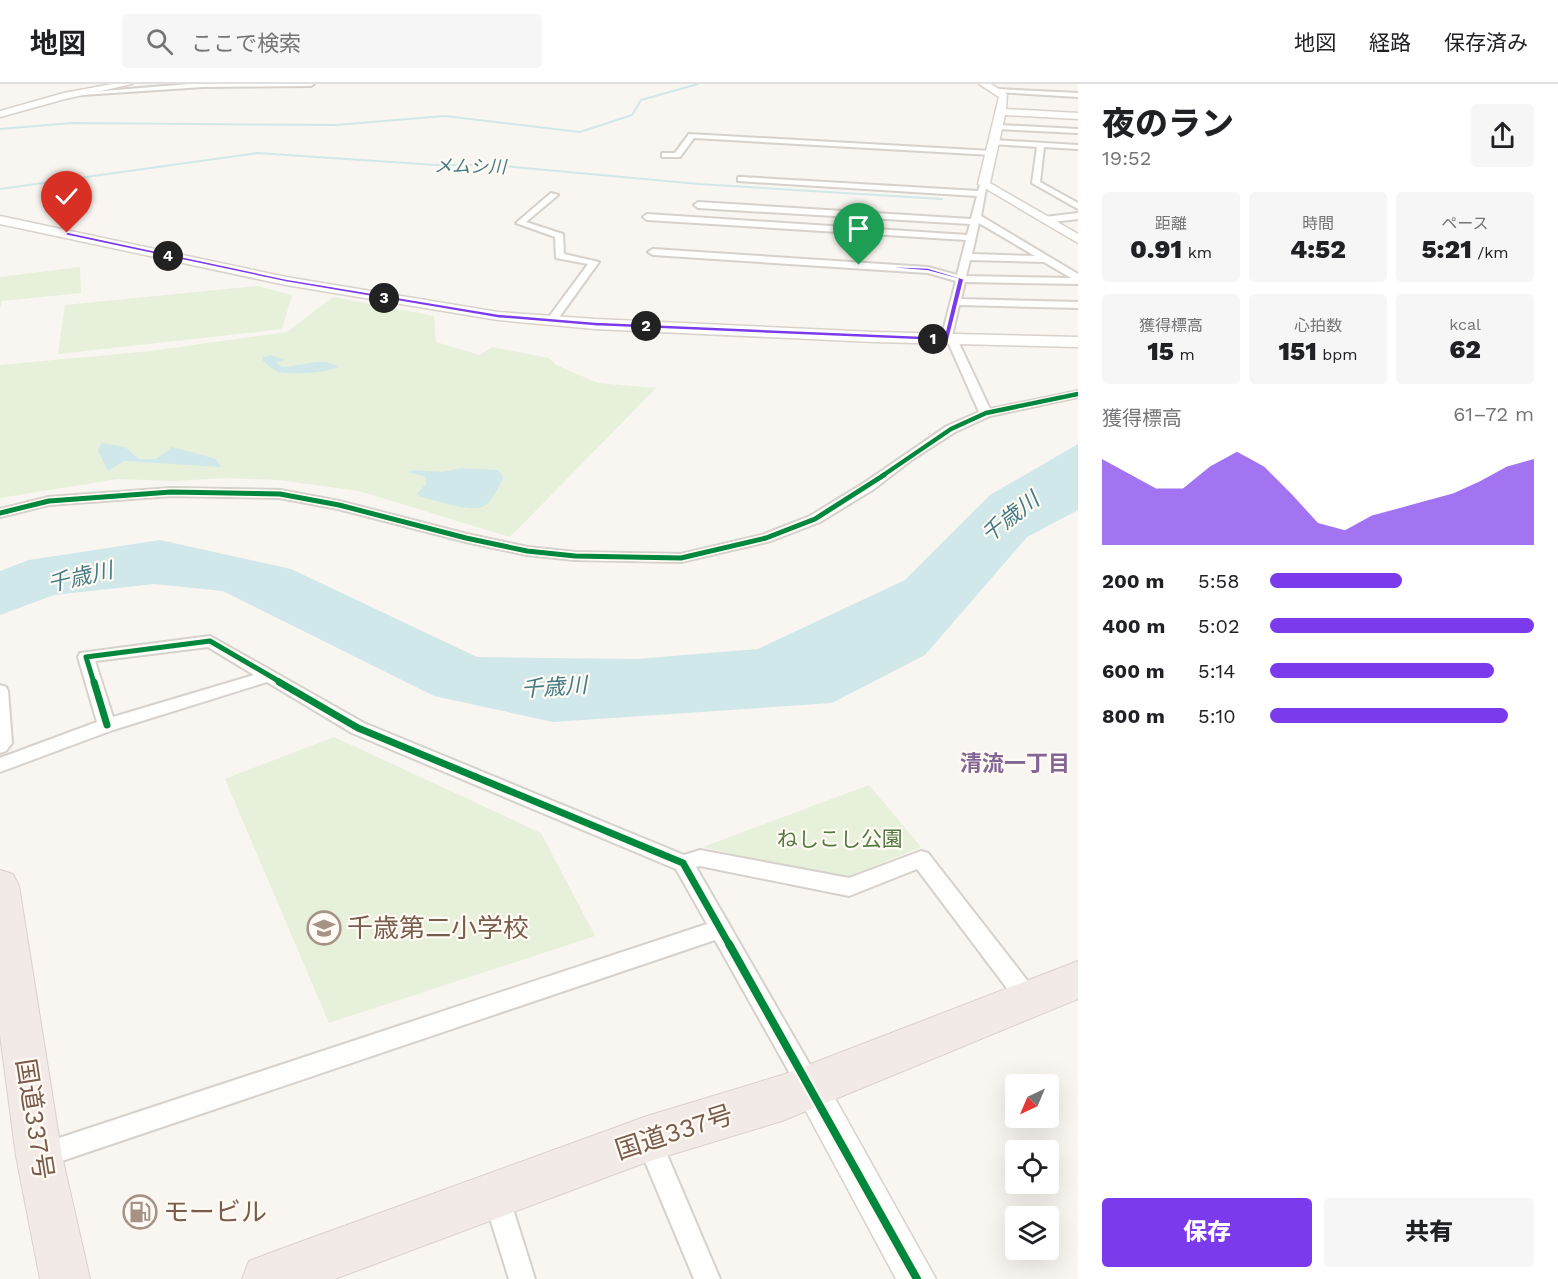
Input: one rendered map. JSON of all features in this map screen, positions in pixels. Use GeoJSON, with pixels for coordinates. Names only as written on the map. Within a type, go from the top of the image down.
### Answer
{"type":"FeatureCollection","features":[{"type":"Feature","properties":{"kind":"highway","name":"国道337号"},"geometry":{"type":"LineString","coordinates":[[0,886],[39,1156],[65,1279]]}},
{"type":"Feature","properties":{"kind":"highway","name":"国道337号"},"geometry":{"type":"LineString","coordinates":[[267,1279],[647,1139],[810,1087],[1078,980]]}},
{"type":"Feature","properties":{"kind":"street"},"geometry":{"type":"LineString","coordinates":[[0,114],[127,84]]}},
{"type":"Feature","properties":{"kind":"street"},"geometry":{"type":"LineString","coordinates":[[82,93],[203,85],[311,84]]}},
{"type":"Feature","properties":{"kind":"street"},"geometry":{"type":"LineString","coordinates":[[998,92],[1015,84]]}},
{"type":"Feature","properties":{"kind":"street"},"geometry":{"type":"LineString","coordinates":[[998,92],[1078,95]]}},
{"type":"Feature","properties":{"kind":"street"},"geometry":{"type":"LineString","coordinates":[[986,413],[949,339],[955,302],[999,127],[1001,112],[998,92]]}},
{"type":"Feature","properties":{"kind":"street"},"geometry":{"type":"LineString","coordinates":[[1001,112],[1078,116]]}},
{"type":"Feature","properties":{"kind":"street"},"geometry":{"type":"LineString","coordinates":[[999,127],[1078,131]]}},
{"type":"Feature","properties":{"kind":"street"},"geometry":{"type":"LineString","coordinates":[[665,155],[677,155],[692,136],[992,153]]}},
{"type":"Feature","properties":{"kind":"street"},"geometry":{"type":"LineString","coordinates":[[995,142],[1078,147]]}},
{"type":"Feature","properties":{"kind":"street"},"geometry":{"type":"LineString","coordinates":[[1041,144],[1036,183],[1078,206]]}},
{"type":"Feature","properties":{"kind":"street"},"geometry":{"type":"LineString","coordinates":[[741,179],[983,189],[1078,239]]}},
{"type":"Feature","properties":{"kind":"street"},"geometry":{"type":"LineString","coordinates":[[551,321],[594,262],[559,256],[560,236],[520,224],[554,195]]}},
{"type":"Feature","properties":{"kind":"street"},"geometry":{"type":"LineString","coordinates":[[698,205],[975,220],[1046,259],[1078,280]]}},
{"type":"Feature","properties":{"kind":"street"},"geometry":{"type":"LineString","coordinates":[[1045,220],[1078,216]]}},
{"type":"Feature","properties":{"kind":"street"},"geometry":{"type":"LineString","coordinates":[[647,218],[971,238]]}},
{"type":"Feature","properties":{"kind":"street"},"geometry":{"type":"LineString","coordinates":[[0,220],[286,281],[458,311],[551,321],[949,339],[1078,342]]}},
{"type":"Feature","properties":{"kind":"street"},"geometry":{"type":"LineString","coordinates":[[653,252],[928,270],[961,279],[1078,280]]}},
{"type":"Feature","properties":{"kind":"street"},"geometry":{"type":"LineString","coordinates":[[966,257],[1046,259]]}},
{"type":"Feature","properties":{"kind":"street"},"geometry":{"type":"LineString","coordinates":[[955,302],[1078,305]]}},
{"type":"Feature","properties":{"kind":"street"},"geometry":{"type":"LineString","coordinates":[[0,513],[49,501],[159,492],[229,491],[280,494],[339,505],[466,538],[527,551],[575,556],[681,558],[766,538],[815,519],[869,486],[909,456],[951,429],[986,413],[1078,394]]}},
{"type":"Feature","properties":{"kind":"street"},"geometry":{"type":"LineString","coordinates":[[107,725],[86,657],[210,641],[358,728],[398,747],[683,863],[700,858],[849,887],[921,859],[1029,999]]}},
{"type":"Feature","properties":{"kind":"street"},"geometry":{"type":"LineString","coordinates":[[0,765],[107,725],[268,676]]}},
{"type":"Feature","properties":{"kind":"street"},"geometry":{"type":"LineString","coordinates":[[0,692],[3,743],[0,746]]}},
{"type":"Feature","properties":{"kind":"street"},"geometry":{"type":"LineString","coordinates":[[683,863],[917,1279]]}},
{"type":"Feature","properties":{"kind":"street"},"geometry":{"type":"LineString","coordinates":[[39,1156],[720,929]]}},
{"type":"Feature","properties":{"kind":"street"},"geometry":{"type":"LineString","coordinates":[[647,1139],[707,1279]]}},
{"type":"Feature","properties":{"kind":"street"},"geometry":{"type":"LineString","coordinates":[[496,1195],[522,1279]]}},
{"type":"Feature","properties":{"kind":"green space"},"geometry":{"type":"Polygon","coordinates":[[[80,267],[81,293],[2,301],[0,308],[0,277],[80,267]]]}},
{"type":"Feature","properties":{"kind":"green space"},"geometry":{"type":"Polygon","coordinates":[[[257,286],[292,295],[282,329],[58,354],[65,305],[257,286]]]}},
{"type":"Feature","properties":{"kind":"green space"},"geometry":{"type":"Polygon","coordinates":[[[333,297],[434,316],[436,342],[480,355],[492,347],[549,358],[556,365],[598,383],[656,388],[510,537],[359,491],[278,480],[117,479],[0,498],[0,365],[151,351],[287,332],[333,297]]]}},
{"type":"Feature","properties":{"kind":"green space"},"geometry":{"type":"Polygon","coordinates":[[[334,737],[541,833],[595,936],[329,1023],[225,779],[334,737]]]}},
{"type":"Feature","properties":{"kind":"green space","name":"ねしこし公園"},"geometry":{"type":"Polygon","coordinates":[[[869,785],[921,847],[843,879],[703,847],[869,785]]]}},
{"type":"Feature","properties":{"kind":"water"},"geometry":{"type":"Polygon","coordinates":[[[271,355],[285,360],[275,363],[283,367],[326,362],[338,367],[309,373],[279,372],[263,361],[263,357],[271,355]]]}},
{"type":"Feature","properties":{"kind":"water"},"geometry":{"type":"Polygon","coordinates":[[[101,443],[125,447],[139,459],[156,459],[172,447],[216,459],[221,467],[124,461],[108,471],[98,451],[101,443]]]}},
{"type":"Feature","properties":{"kind":"water","name":"千歳川"},"geometry":{"type":"Polygon","coordinates":[[[1078,444],[1078,510],[1027,537],[925,655],[832,703],[553,722],[434,696],[223,591],[154,584],[54,595],[0,615],[0,571],[29,560],[160,540],[291,569],[477,657],[636,659],[758,649],[905,580],[990,495],[1078,444]]]}},
{"type":"Feature","properties":{"kind":"water"},"geometry":{"type":"Polygon","coordinates":[[[461,468],[497,470],[502,474],[503,479],[497,490],[484,506],[462,507],[421,497],[417,494],[426,484],[426,477],[408,472],[415,470],[441,472],[461,468]]]}},
{"type":"Feature","properties":{"kind":"waterway"},"geometry":{"type":"LineString","coordinates":[[0,129],[72,123],[335,125],[445,116],[580,132],[632,115],[641,100],[698,84]]}},
{"type":"Feature","properties":{"kind":"waterway","name":"メムシ川"},"geometry":{"type":"LineString","coordinates":[[0,189],[257,153],[436,165],[493,165],[699,184],[942,199]]}},
{"type":"Feature","properties":{"kind":"cycle path"},"geometry":{"type":"LineString","coordinates":[[0,513],[49,501],[171,492],[280,494],[339,505],[466,538],[527,551],[575,556],[681,558],[766,538],[815,519],[869,486],[909,456],[951,429],[986,413],[1078,394]]}},
{"type":"Feature","properties":{"kind":"cycle path"},"geometry":{"type":"LineString","coordinates":[[107,725],[86,657],[210,641],[358,728],[683,863],[917,1279]]}},
{"type":"Feature","properties":{"kind":"place","name":"千歳第二小学校"},"geometry":{"type":"Point","coordinates":[324,928]}},
{"type":"Feature","properties":{"kind":"place","name":"モービル"},"geometry":{"type":"Point","coordinates":[140,1212]}},
{"type":"Feature","properties":{"kind":"district","name":"清流一丁目"},"geometry":{"type":"Point","coordinates":[1015,763]}},
{"type":"Feature","properties":{"kind":"route"},"geometry":{"type":"LineString","coordinates":[[67,233],[286,281],[498,316],[595,324],[946,339],[961,279],[948,273],[928,270],[859,265]]}}]}
